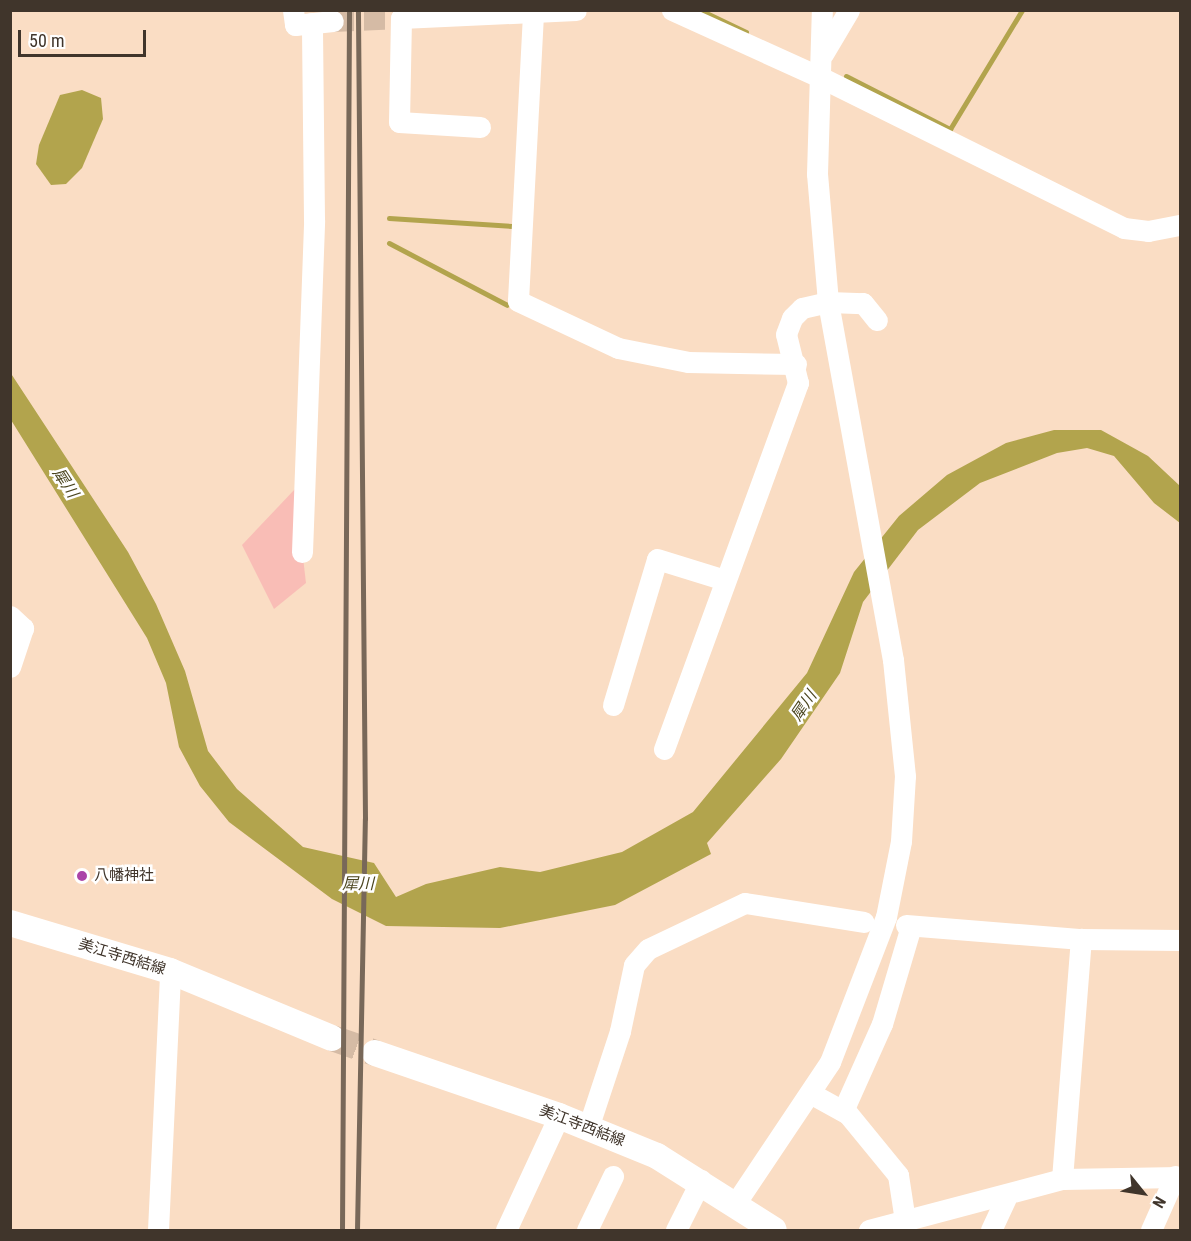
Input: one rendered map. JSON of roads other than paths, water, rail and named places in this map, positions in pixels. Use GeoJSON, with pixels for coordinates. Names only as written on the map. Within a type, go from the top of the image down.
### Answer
{"type":"FeatureCollection","features":[{"type":"Feature","properties":{"kind":"main road","name":"美江寺西結線"},"geometry":{"type":"LineString","coordinates":[[12,926],[170,971],[332,1038]]}},
{"type":"Feature","properties":{"kind":"main road","name":"美江寺西結線"},"geometry":{"type":"LineString","coordinates":[[375,1053],[588,1128],[701,1180],[774,1230]]}},
{"type":"Feature","properties":{"kind":"street"},"geometry":{"type":"LineString","coordinates":[[293,10],[294,25],[333,21]]}},
{"type":"Feature","properties":{"kind":"street"},"geometry":{"type":"LineString","coordinates":[[480,127],[399,122],[400,18],[533,14],[576,10]]}},
{"type":"Feature","properties":{"kind":"street"},"geometry":{"type":"LineString","coordinates":[[672,10],[822,78],[1124,228],[1148,231],[1180,225]]}},
{"type":"Feature","properties":{"kind":"street"},"geometry":{"type":"LineString","coordinates":[[735,1204],[830,1062],[886,917],[901,841],[905,776],[893,660],[828,302],[817,174],[823,54],[822,10]]}},
{"type":"Feature","properties":{"kind":"street"},"geometry":{"type":"LineString","coordinates":[[823,54],[849,10]]}},
{"type":"Feature","properties":{"kind":"street"},"geometry":{"type":"LineString","coordinates":[[533,14],[518,301],[618,348],[688,362],[796,364]]}},
{"type":"Feature","properties":{"kind":"street"},"geometry":{"type":"LineString","coordinates":[[302,552],[314,220],[312,23]]}},
{"type":"Feature","properties":{"kind":"street"},"geometry":{"type":"LineString","coordinates":[[664,749],[798,383],[796,364],[786,334],[792,318],[802,308],[828,302],[863,303],[877,320]]}},
{"type":"Feature","properties":{"kind":"street"},"geometry":{"type":"LineString","coordinates":[[613,705],[657,559],[725,580]]}},
{"type":"Feature","properties":{"kind":"street"},"geometry":{"type":"LineString","coordinates":[[10,616],[23,628],[10,667]]}},
{"type":"Feature","properties":{"kind":"street"},"geometry":{"type":"LineString","coordinates":[[588,1128],[620,1030],[634,965],[648,949],[745,903],[863,922]]}},
{"type":"Feature","properties":{"kind":"street"},"geometry":{"type":"LineString","coordinates":[[843,1111],[882,1024],[908,926],[1081,939],[1180,940]]}},
{"type":"Feature","properties":{"kind":"street"},"geometry":{"type":"LineString","coordinates":[[1062,1179],[1081,939]]}},
{"type":"Feature","properties":{"kind":"street"},"geometry":{"type":"LineString","coordinates":[[158,1230],[170,971]]}},
{"type":"Feature","properties":{"kind":"street"},"geometry":{"type":"LineString","coordinates":[[810,1092],[843,1111],[898,1175],[905,1221]]}},
{"type":"Feature","properties":{"kind":"street"},"geometry":{"type":"LineString","coordinates":[[507,1230],[559,1116]]}},
{"type":"Feature","properties":{"kind":"street"},"geometry":{"type":"LineString","coordinates":[[587,1230],[613,1176]]}},
{"type":"Feature","properties":{"kind":"street"},"geometry":{"type":"LineString","coordinates":[[869,1230],[1007,1196],[1062,1179],[1178,1176],[1151,1230]]}},
{"type":"Feature","properties":{"kind":"street"},"geometry":{"type":"LineString","coordinates":[[676,1230],[701,1180]]}},
{"type":"Feature","properties":{"kind":"street"},"geometry":{"type":"LineString","coordinates":[[992,1230],[1007,1196]]}},
{"type":"Feature","properties":{"kind":"water"},"geometry":{"type":"Polygon","coordinates":[[[82,90],[101,98],[103,119],[82,168],[66,184],[51,185],[36,164],[39,145],[60,95],[82,90]]]}},
{"type":"Feature","properties":{"kind":"water","name":"犀川"},"geometry":{"type":"Polygon","coordinates":[[[10,372],[128,552],[156,604],[185,671],[208,751],[237,789],[303,847],[374,863],[396,897],[426,884],[500,867],[540,872],[622,852],[693,812],[807,673],[854,572],[899,516],[947,475],[1006,443],[1054,430],[1101,430],[1148,456],[1180,486],[1180,523],[1154,503],[1114,456],[1087,448],[1057,453],[980,483],[918,530],[863,602],[840,673],[781,759],[707,843],[711,854],[615,905],[500,928],[386,926],[332,899],[229,822],[200,786],[179,747],[166,683],[147,638],[11,420],[10,372]]]}},
{"type":"Feature","properties":{"kind":"waterway"},"geometry":{"type":"LineString","coordinates":[[700,10],[746,32]]}},
{"type":"Feature","properties":{"kind":"waterway"},"geometry":{"type":"LineString","coordinates":[[846,76],[950,129],[1022,10]]}},
{"type":"Feature","properties":{"kind":"waterway"},"geometry":{"type":"LineString","coordinates":[[389,218],[512,226]]}},
{"type":"Feature","properties":{"kind":"waterway"},"geometry":{"type":"LineString","coordinates":[[389,243],[507,305]]}},
{"type":"Feature","properties":{"kind":"tunnel"},"geometry":{"type":"LineString","coordinates":[[333,21],[401,18]]}},
{"type":"Feature","properties":{"kind":"tunnel"},"geometry":{"type":"LineString","coordinates":[[332,1038],[375,1053]]}},
{"type":"Feature","properties":{"kind":"railway"},"geometry":{"type":"LineString","coordinates":[[342,1230],[349,10]]}},
{"type":"Feature","properties":{"kind":"railway"},"geometry":{"type":"LineString","coordinates":[[357,1230],[365,819],[358,10]]}},
{"type":"Feature","properties":{"kind":"place","name":"八幡神社"},"geometry":{"type":"Point","coordinates":[82,876]}}]}
